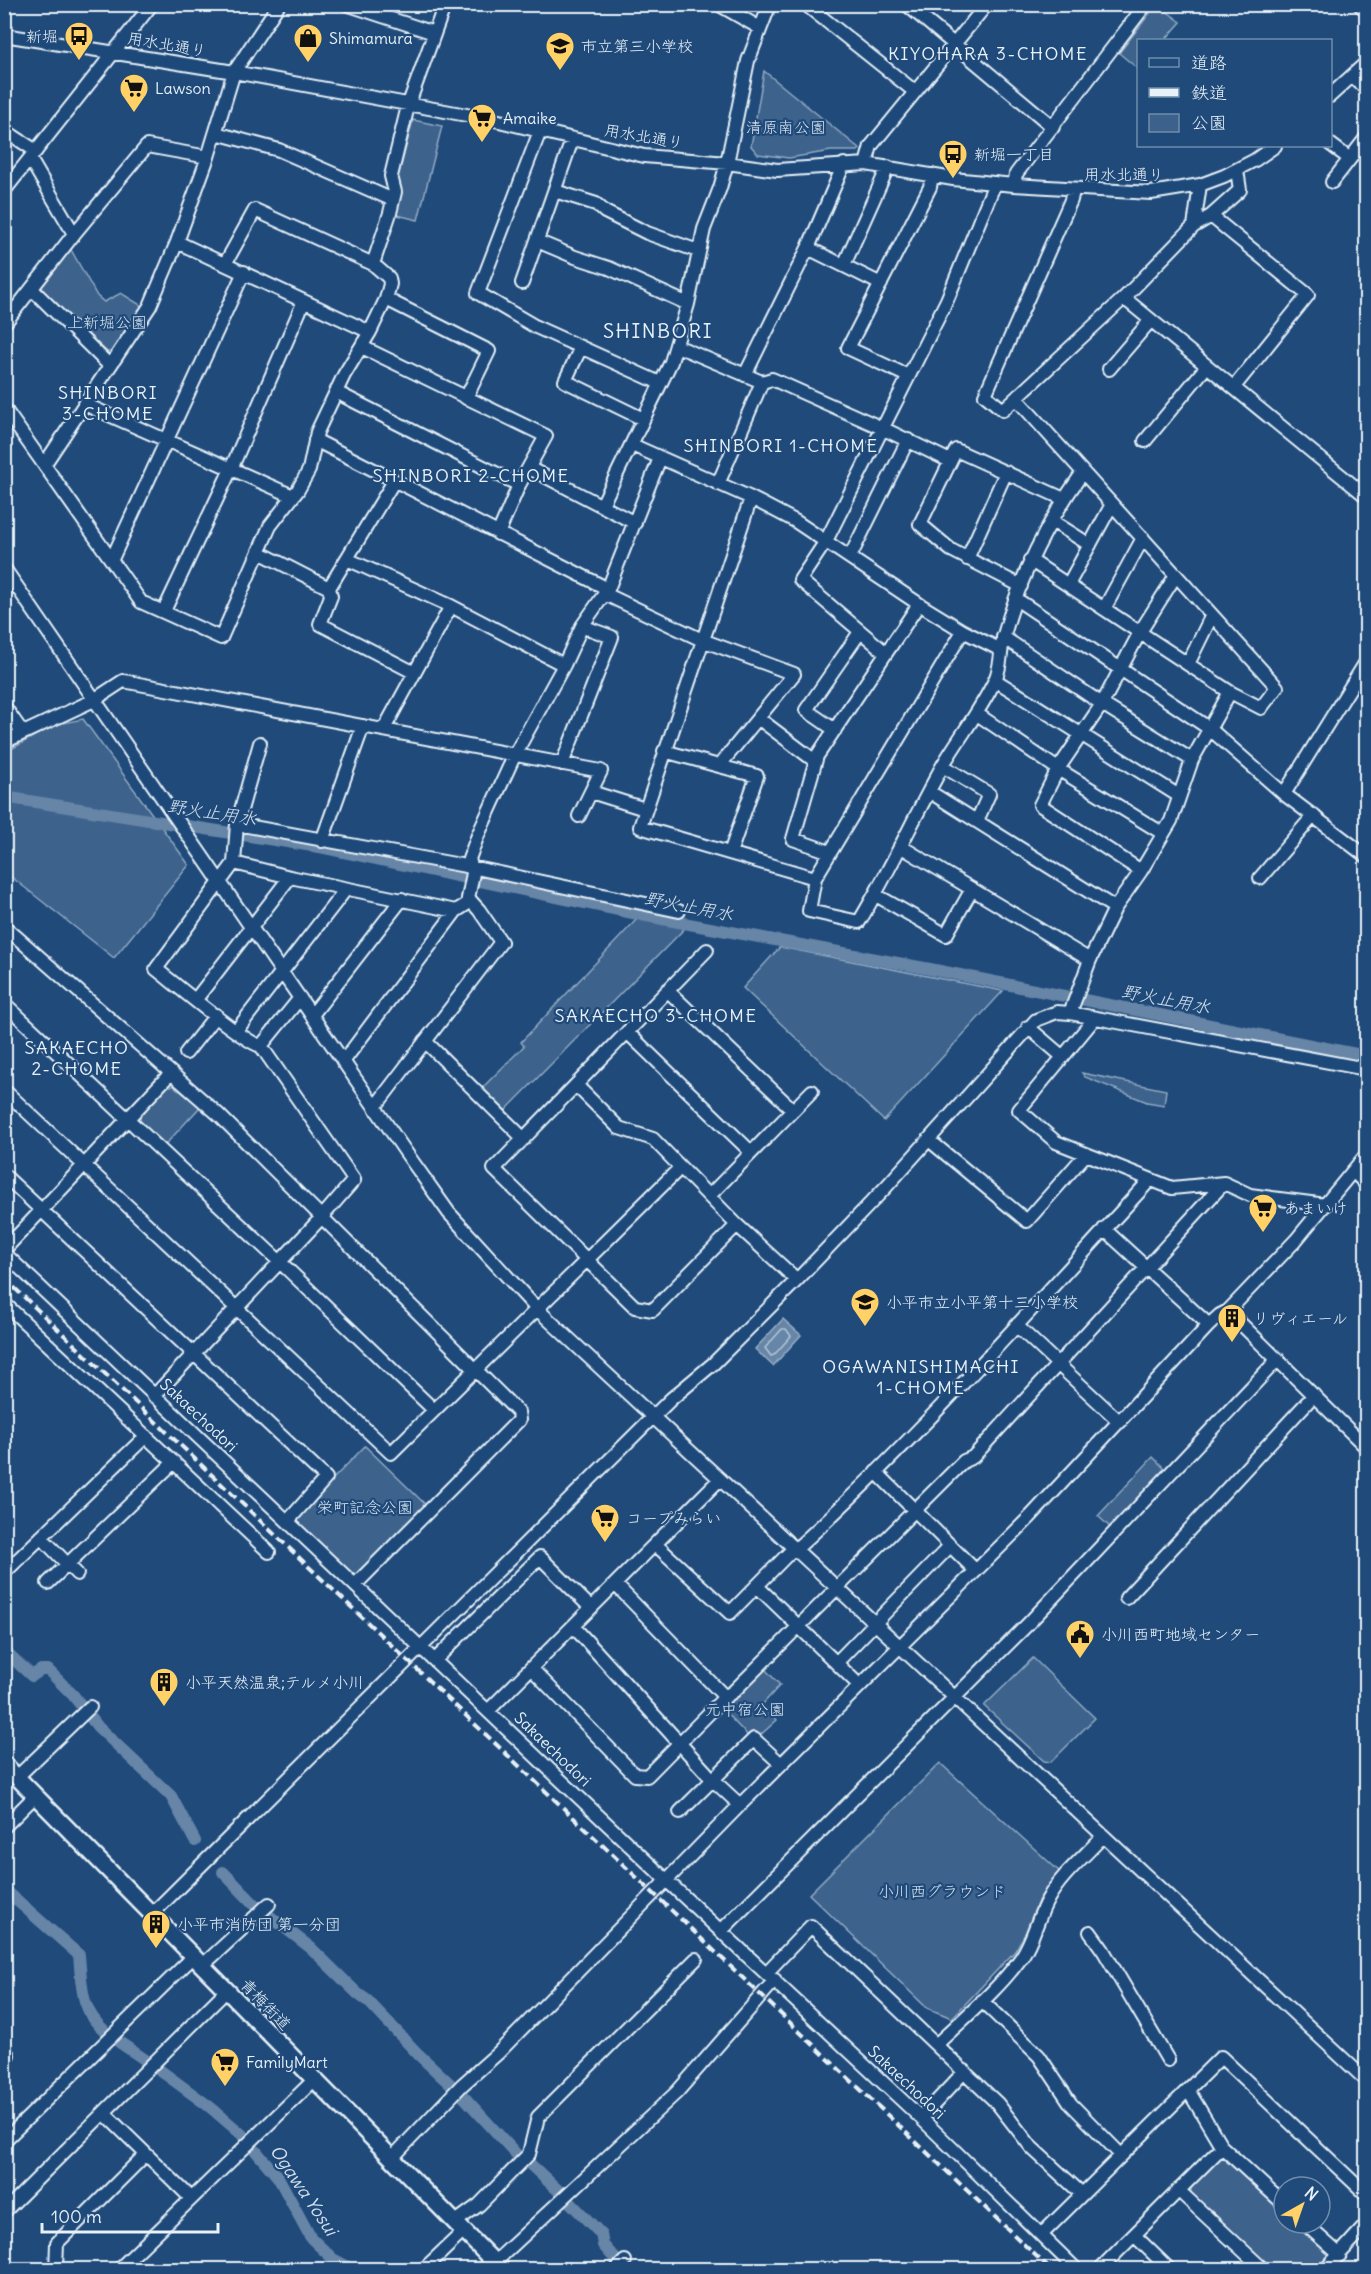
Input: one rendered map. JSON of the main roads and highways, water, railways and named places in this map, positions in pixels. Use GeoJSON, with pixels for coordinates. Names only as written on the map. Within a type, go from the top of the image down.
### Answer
{"type":"FeatureCollection","features":[{"type":"Feature","properties":{"kind":"main road","name":"青梅街道"},"geometry":{"type":"LineString","coordinates":[[4,1764],[499,2266]]}},
{"type":"Feature","properties":{"kind":"water"},"geometry":{"type":"Polygon","coordinates":[[[783,1319],[801,1335],[773,1366],[755,1349],[783,1319]]]}},
{"type":"Feature","properties":{"kind":"waterway","name":"野火止用水"},"geometry":{"type":"LineString","coordinates":[[4,797],[319,847],[641,915],[930,969],[1366,1056]]}},
{"type":"Feature","properties":{"kind":"waterway"},"geometry":{"type":"LineString","coordinates":[[4,1650],[32,1676],[41,1670],[48,1670],[73,1695],[98,1727],[171,1796],[195,1841]]}},
{"type":"Feature","properties":{"kind":"waterway"},"geometry":{"type":"LineString","coordinates":[[223,1872],[254,1904],[311,1948],[368,2001],[418,2054],[464,2097],[518,2156]]}},
{"type":"Feature","properties":{"kind":"waterway","name":"Ogawa Yosui"},"geometry":{"type":"LineString","coordinates":[[4,1889],[79,1955],[82,1987],[87,2006],[91,2015],[105,2031]]}},
{"type":"Feature","properties":{"kind":"waterway","name":"Ogawa Yosui"},"geometry":{"type":"LineString","coordinates":[[119,2042],[147,2061]]}},
{"type":"Feature","properties":{"kind":"waterway","name":"Ogawa Yosui"},"geometry":{"type":"LineString","coordinates":[[161,2071],[210,2107],[246,2138]]}},
{"type":"Feature","properties":{"kind":"waterway","name":"Ogawa Yosui"},"geometry":{"type":"LineString","coordinates":[[255,2150],[278,2177],[311,2238],[333,2259],[354,2270]]}},
{"type":"Feature","properties":{"kind":"waterway"},"geometry":{"type":"LineString","coordinates":[[531,2165],[601,2234],[603,2245],[625,2270]]}},
{"type":"Feature","properties":{"kind":"railway"},"geometry":{"type":"LineString","coordinates":[[4,1278],[1051,2270]]}},
{"type":"Feature","properties":{"kind":"place","name":"新堀"},"geometry":{"type":"Point","coordinates":[79,62]}},
{"type":"Feature","properties":{"kind":"place","name":"Shimamura"},"geometry":{"type":"Point","coordinates":[308,64]}},
{"type":"Feature","properties":{"kind":"place","name":"市立第三小学校"},"geometry":{"type":"Point","coordinates":[560,72]}},
{"type":"Feature","properties":{"kind":"place","name":"Lawson"},"geometry":{"type":"Point","coordinates":[134,114]}},
{"type":"Feature","properties":{"kind":"place","name":"Amaike"},"geometry":{"type":"Point","coordinates":[482,144]}},
{"type":"Feature","properties":{"kind":"place","name":"新堀一丁目"},"geometry":{"type":"Point","coordinates":[953,180]}},
{"type":"Feature","properties":{"kind":"place","name":"あまいけ"},"geometry":{"type":"Point","coordinates":[1263,1234]}},
{"type":"Feature","properties":{"kind":"place","name":"小平市立小平第十三小学校"},"geometry":{"type":"Point","coordinates":[865,1328]}},
{"type":"Feature","properties":{"kind":"place","name":"リヴィエール"},"geometry":{"type":"Point","coordinates":[1232,1344]}},
{"type":"Feature","properties":{"kind":"place","name":"コープみらい"},"geometry":{"type":"Point","coordinates":[605,1544]}},
{"type":"Feature","properties":{"kind":"place","name":"小川西町地域センター"},"geometry":{"type":"Point","coordinates":[1080,1660]}},
{"type":"Feature","properties":{"kind":"place","name":"小平天然温泉;テルメ小川"},"geometry":{"type":"Point","coordinates":[164,1708]}},
{"type":"Feature","properties":{"kind":"place","name":"小平市消防団 第一分団"},"geometry":{"type":"Point","coordinates":[156,1950]}},
{"type":"Feature","properties":{"kind":"place","name":"FamilyMart"},"geometry":{"type":"Point","coordinates":[225,2088]}},
{"type":"Feature","properties":{"kind":"district","name":"KIYOHARA 3-CHOME"},"geometry":{"type":"Point","coordinates":[988,53]}},
{"type":"Feature","properties":{"kind":"district","name":"SHINBORI"},"geometry":{"type":"Point","coordinates":[658,330]}},
{"type":"Feature","properties":{"kind":"district","name":"SHINBORI 3-CHOME"},"geometry":{"type":"Point","coordinates":[108,402]}},
{"type":"Feature","properties":{"kind":"district","name":"SHINBORI 1-CHOME"},"geometry":{"type":"Point","coordinates":[781,445]}},
{"type":"Feature","properties":{"kind":"district","name":"SHINBORI 2-CHOME"},"geometry":{"type":"Point","coordinates":[471,475]}},
{"type":"Feature","properties":{"kind":"district","name":"SAKAECHO 3-CHOME"},"geometry":{"type":"Point","coordinates":[656,1015]}},
{"type":"Feature","properties":{"kind":"district","name":"SAKAECHO 2-CHOME"},"geometry":{"type":"Point","coordinates":[77,1057]}},
{"type":"Feature","properties":{"kind":"district","name":"OGAWANISHIMACHI 1-CHOME"},"geometry":{"type":"Point","coordinates":[921,1376]}},
{"type":"Feature","properties":{"kind":"park label","name":"清原南公園"},"geometry":{"type":"Point","coordinates":[786,127]}},
{"type":"Feature","properties":{"kind":"park label","name":"上新堀公園"},"geometry":{"type":"Point","coordinates":[107,322]}},
{"type":"Feature","properties":{"kind":"park label","name":"栄町記念公園"},"geometry":{"type":"Point","coordinates":[365,1507]}},
{"type":"Feature","properties":{"kind":"park label","name":"元中宿公園"},"geometry":{"type":"Point","coordinates":[745,1709]}},
{"type":"Feature","properties":{"kind":"park label","name":"小川西グラウンド"},"geometry":{"type":"Point","coordinates":[942,1891]}}]}
